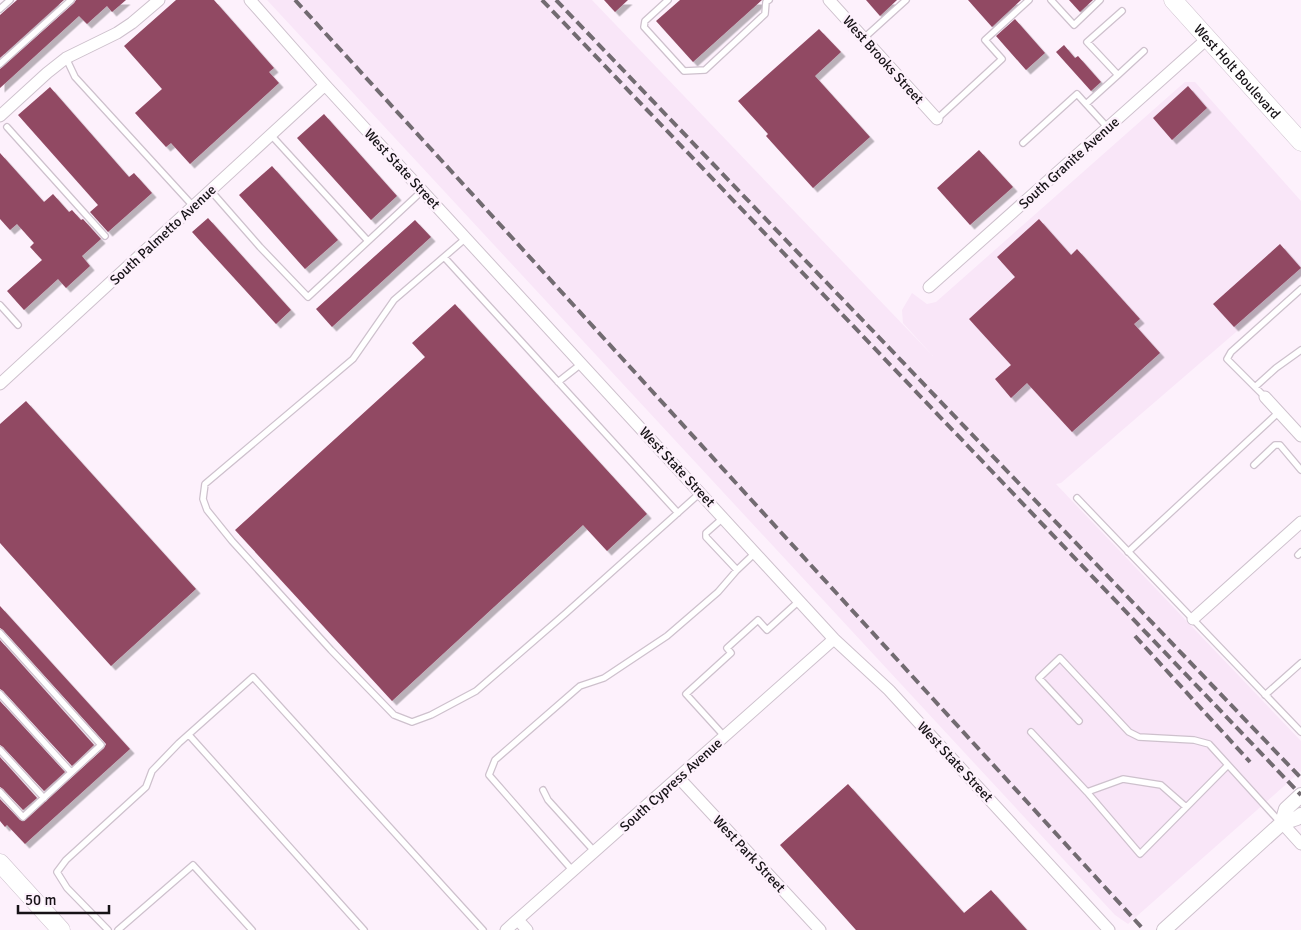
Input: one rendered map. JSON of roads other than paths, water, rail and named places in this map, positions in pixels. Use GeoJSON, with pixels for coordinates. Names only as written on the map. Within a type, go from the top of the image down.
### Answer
{"type":"FeatureCollection","features":[{"type":"Feature","properties":{"kind":"main road","name":"West Holt Boulevard"},"geometry":{"type":"LineString","coordinates":[[1173,0],[1301,142]]}},
{"type":"Feature","properties":{"kind":"main road"},"geometry":{"type":"LineString","coordinates":[[0,863],[61,930]]}},
{"type":"Feature","properties":{"kind":"street"},"geometry":{"type":"LineString","coordinates":[[0,116],[66,58],[117,33],[159,0]]}},
{"type":"Feature","properties":{"kind":"street","name":"West State Street"},"geometry":{"type":"LineString","coordinates":[[250,0],[325,85],[834,639],[889,690],[1109,930]]}},
{"type":"Feature","properties":{"kind":"street","name":"West Brooks Street"},"geometry":{"type":"LineString","coordinates":[[829,0],[937,119]]}},
{"type":"Feature","properties":{"kind":"street","name":"South Granite Avenue"},"geometry":{"type":"LineString","coordinates":[[929,287],[1208,38]]}},
{"type":"Feature","properties":{"kind":"street","name":"South Palmetto Avenue"},"geometry":{"type":"LineString","coordinates":[[0,384],[325,85]]}},
{"type":"Feature","properties":{"kind":"street"},"geometry":{"type":"LineString","coordinates":[[1265,397],[1301,436]]}},
{"type":"Feature","properties":{"kind":"street"},"geometry":{"type":"LineString","coordinates":[[1193,619],[1301,522]]}},
{"type":"Feature","properties":{"kind":"street","name":"South Cypress Avenue"},"geometry":{"type":"LineString","coordinates":[[506,930],[834,639]]}},
{"type":"Feature","properties":{"kind":"street","name":"West Park Street"},"geometry":{"type":"LineString","coordinates":[[679,778],[820,930]]}},
{"type":"Feature","properties":{"kind":"street"},"geometry":{"type":"LineString","coordinates":[[1282,823],[1286,809],[1301,795]]}},
{"type":"Feature","properties":{"kind":"street"},"geometry":{"type":"LineString","coordinates":[[1164,930],[1282,823],[1301,815]]}},
{"type":"Feature","properties":{"kind":"street"},"geometry":{"type":"LineString","coordinates":[[1282,823],[1301,844]]}},
{"type":"Feature","properties":{"kind":"street"},"geometry":{"type":"LineString","coordinates":[[518,920],[527,930]]}},
{"type":"Feature","properties":{"kind":"lane"},"geometry":{"type":"LineString","coordinates":[[0,9],[10,0]]}},
{"type":"Feature","properties":{"kind":"lane"},"geometry":{"type":"LineString","coordinates":[[0,64],[70,0]]}},
{"type":"Feature","properties":{"kind":"lane"},"geometry":{"type":"LineString","coordinates":[[668,0],[645,21],[644,27],[684,70],[705,70],[765,14],[766,2],[769,0]]}},
{"type":"Feature","properties":{"kind":"lane"},"geometry":{"type":"LineString","coordinates":[[864,38],[906,0]]}},
{"type":"Feature","properties":{"kind":"lane"},"geometry":{"type":"LineString","coordinates":[[937,119],[1002,59],[985,40],[1029,0]]}},
{"type":"Feature","properties":{"kind":"lane"},"geometry":{"type":"LineString","coordinates":[[1051,0],[1074,25],[1100,0]]}},
{"type":"Feature","properties":{"kind":"lane"},"geometry":{"type":"LineString","coordinates":[[1118,75],[1087,42],[1122,11]]}},
{"type":"Feature","properties":{"kind":"lane"},"geometry":{"type":"LineString","coordinates":[[1086,104],[1144,50]]}},
{"type":"Feature","properties":{"kind":"lane"},"geometry":{"type":"LineString","coordinates":[[66,58],[76,77],[193,206]]}},
{"type":"Feature","properties":{"kind":"lane"},"geometry":{"type":"LineString","coordinates":[[1023,143],[1077,94],[1108,128]]}},
{"type":"Feature","properties":{"kind":"lane"},"geometry":{"type":"LineString","coordinates":[[7,126],[105,236]]}},
{"type":"Feature","properties":{"kind":"lane"},"geometry":{"type":"LineString","coordinates":[[271,135],[368,240]]}},
{"type":"Feature","properties":{"kind":"lane"},"geometry":{"type":"LineString","coordinates":[[210,191],[308,297],[422,191]]}},
{"type":"Feature","properties":{"kind":"lane"},"geometry":{"type":"LineString","coordinates":[[466,238],[394,300],[353,359],[205,484],[203,499],[207,510],[318,636],[394,715],[412,722],[431,715],[476,691],[700,493]]}},
{"type":"Feature","properties":{"kind":"lane"},"geometry":{"type":"LineString","coordinates":[[444,257],[678,513]]}},
{"type":"Feature","properties":{"kind":"lane"},"geometry":{"type":"LineString","coordinates":[[1265,397],[1228,359],[1231,352],[1301,289]]}},
{"type":"Feature","properties":{"kind":"lane"},"geometry":{"type":"LineString","coordinates":[[0,305],[18,325]]}},
{"type":"Feature","properties":{"kind":"lane"},"geometry":{"type":"LineString","coordinates":[[1255,387],[1276,368],[1301,350]]}},
{"type":"Feature","properties":{"kind":"lane"},"geometry":{"type":"LineString","coordinates":[[558,382],[581,364]]}},
{"type":"Feature","properties":{"kind":"lane"},"geometry":{"type":"LineString","coordinates":[[1128,552],[1278,412]]}},
{"type":"Feature","properties":{"kind":"lane"},"geometry":{"type":"LineString","coordinates":[[1254,464],[1275,445],[1280,446],[1301,470]]}},
{"type":"Feature","properties":{"kind":"lane"},"geometry":{"type":"LineString","coordinates":[[1076,498],[1301,732]]}},
{"type":"Feature","properties":{"kind":"lane"},"geometry":{"type":"LineString","coordinates":[[723,518],[706,533],[706,536],[737,570]]}},
{"type":"Feature","properties":{"kind":"lane"},"geometry":{"type":"LineString","coordinates":[[573,871],[489,775],[496,760],[580,686],[604,678],[667,636],[718,592],[755,553]]}},
{"type":"Feature","properties":{"kind":"lane"},"geometry":{"type":"LineString","coordinates":[[725,737],[686,694],[732,653],[728,648],[758,620],[767,630],[799,601]]}},
{"type":"Feature","properties":{"kind":"lane"},"geometry":{"type":"LineString","coordinates":[[0,633],[101,745],[23,817],[0,792]]}},
{"type":"Feature","properties":{"kind":"lane"},"geometry":{"type":"LineString","coordinates":[[1079,721],[1039,678],[1060,658],[1129,732],[1139,737],[1194,740],[1209,744],[1282,823]]}},
{"type":"Feature","properties":{"kind":"lane"},"geometry":{"type":"LineString","coordinates":[[1265,695],[1301,663]]}},
{"type":"Feature","properties":{"kind":"lane"},"geometry":{"type":"LineString","coordinates":[[108,930],[67,888],[57,872],[66,860],[146,787],[152,771],[253,677],[483,930]]}},
{"type":"Feature","properties":{"kind":"lane"},"geometry":{"type":"LineString","coordinates":[[0,694],[72,772]]}},
{"type":"Feature","properties":{"kind":"lane"},"geometry":{"type":"LineString","coordinates":[[1031,732],[1087,792],[1140,854],[1228,765]]}},
{"type":"Feature","properties":{"kind":"lane"},"geometry":{"type":"LineString","coordinates":[[189,735],[364,930]]}},
{"type":"Feature","properties":{"kind":"lane"},"geometry":{"type":"LineString","coordinates":[[0,750],[44,798]]}},
{"type":"Feature","properties":{"kind":"lane"},"geometry":{"type":"LineString","coordinates":[[1087,792],[1123,779],[1161,785],[1186,807]]}},
{"type":"Feature","properties":{"kind":"lane"},"geometry":{"type":"LineString","coordinates":[[543,790],[548,800],[595,852]]}},
{"type":"Feature","properties":{"kind":"lane"},"geometry":{"type":"LineString","coordinates":[[118,930],[193,864],[252,930]]}},
{"type":"Feature","properties":{"kind":"railway"},"geometry":{"type":"LineString","coordinates":[[295,0],[1144,930]]}},
{"type":"Feature","properties":{"kind":"railway"},"geometry":{"type":"LineString","coordinates":[[542,0],[1301,795]]}},
{"type":"Feature","properties":{"kind":"railway"},"geometry":{"type":"LineString","coordinates":[[556,0],[1301,778]]}},
{"type":"Feature","properties":{"kind":"railway"},"geometry":{"type":"LineString","coordinates":[[1135,636],[1250,762]]}}]}
